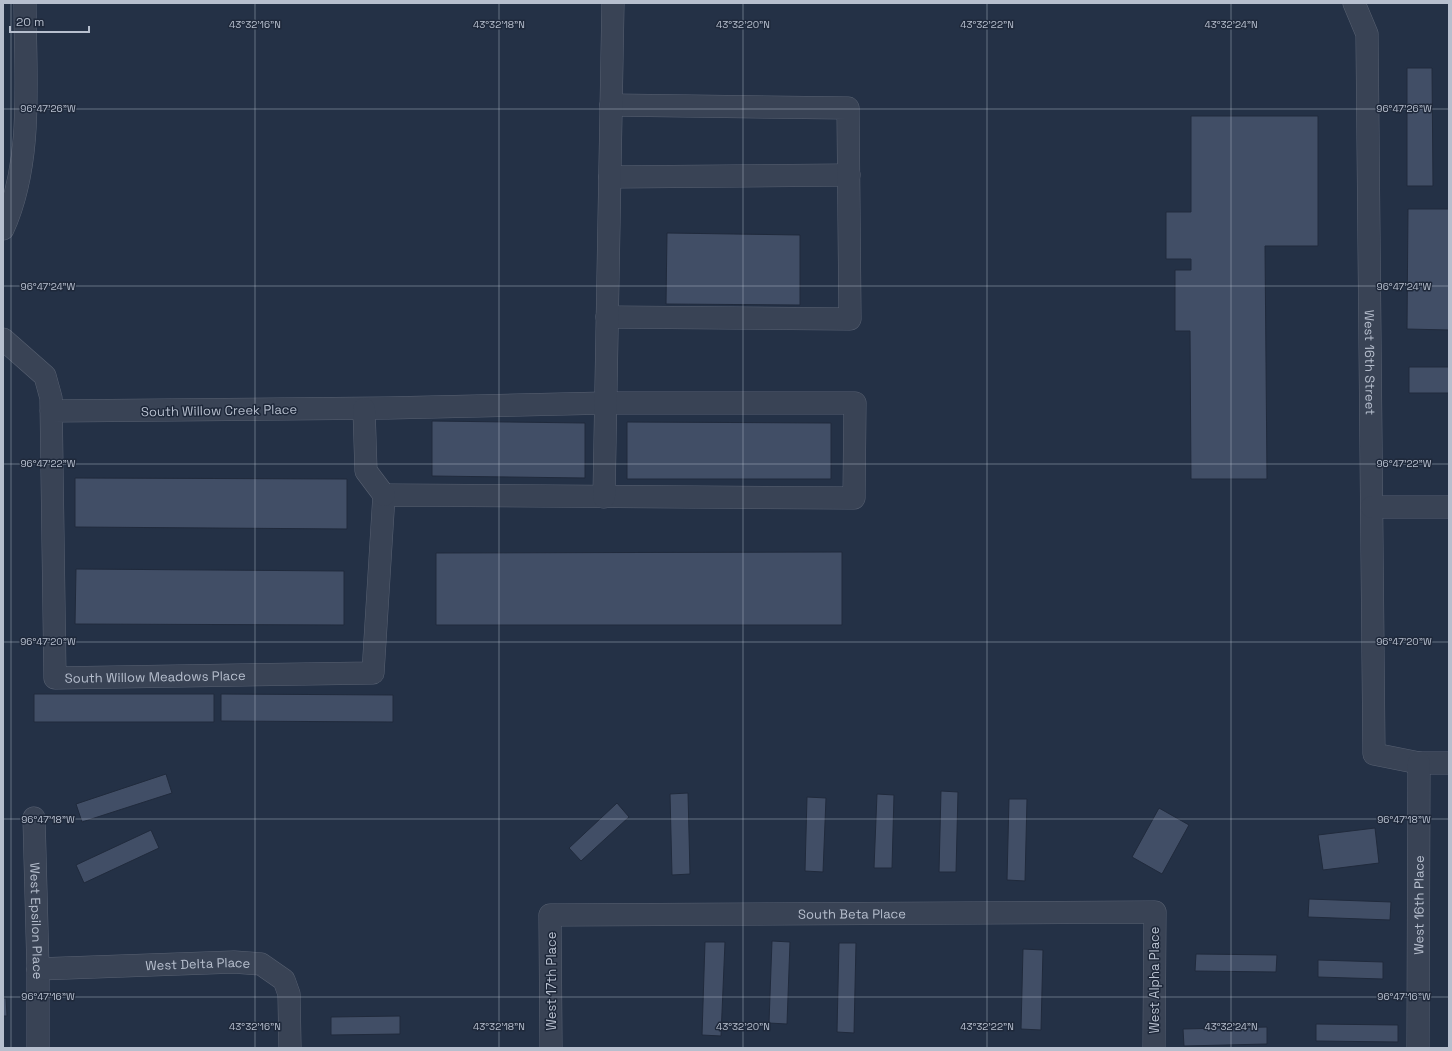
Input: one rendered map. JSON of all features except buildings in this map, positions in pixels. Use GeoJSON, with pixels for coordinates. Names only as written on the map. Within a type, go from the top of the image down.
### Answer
{"type":"FeatureCollection","features":[{"type":"Feature","properties":{"kind":"street"},"geometry":{"type":"LineString","coordinates":[[3,229],[10,215],[23,149],[25,106],[25,3]]}},
{"type":"Feature","properties":{"kind":"street"},"geometry":{"type":"LineString","coordinates":[[364,408],[366,471],[384,495],[604,497],[613,3]]}},
{"type":"Feature","properties":{"kind":"street","name":"West 16th Street"},"geometry":{"type":"LineString","coordinates":[[1354,3],[1367,34],[1374,754],[1418,763]]}},
{"type":"Feature","properties":{"kind":"street"},"geometry":{"type":"LineString","coordinates":[[607,317],[850,319],[848,108],[611,105]]}},
{"type":"Feature","properties":{"kind":"street"},"geometry":{"type":"LineString","coordinates":[[610,177],[849,175]]}},
{"type":"Feature","properties":{"kind":"street","name":"South Willow Meadows Place"},"geometry":{"type":"LineString","coordinates":[[3,339],[45,376],[51,398],[55,678],[373,673],[384,495]]}},
{"type":"Feature","properties":{"kind":"street","name":"South Willow Creek Place"},"geometry":{"type":"LineString","coordinates":[[51,411],[388,408],[606,403],[855,403],[854,498],[604,497]]}},
{"type":"Feature","properties":{"kind":"street"},"geometry":{"type":"LineString","coordinates":[[1372,507],[1449,507]]}},
{"type":"Feature","properties":{"kind":"street"},"geometry":{"type":"LineString","coordinates":[[1418,763],[1449,763]]}},
{"type":"Feature","properties":{"kind":"street","name":"West 16th Place"},"geometry":{"type":"LineString","coordinates":[[1418,763],[1418,1048]]}},
{"type":"Feature","properties":{"kind":"street","name":"West Epsilon Place"},"geometry":{"type":"LineString","coordinates":[[34,818],[38,969],[38,1048]]}},
{"type":"Feature","properties":{"kind":"street","name":"South Beta Place"},"geometry":{"type":"LineString","coordinates":[[550,915],[1155,912]]}},
{"type":"Feature","properties":{"kind":"street","name":"West Alpha Place"},"geometry":{"type":"LineString","coordinates":[[1154,1048],[1155,912]]}},
{"type":"Feature","properties":{"kind":"street","name":"West 17th Place"},"geometry":{"type":"LineString","coordinates":[[550,915],[551,1048]]}},
{"type":"Feature","properties":{"kind":"street","name":"West Delta Place"},"geometry":{"type":"LineString","coordinates":[[38,969],[234,962],[261,964],[284,980],[289,994],[290,1048]]}}]}
